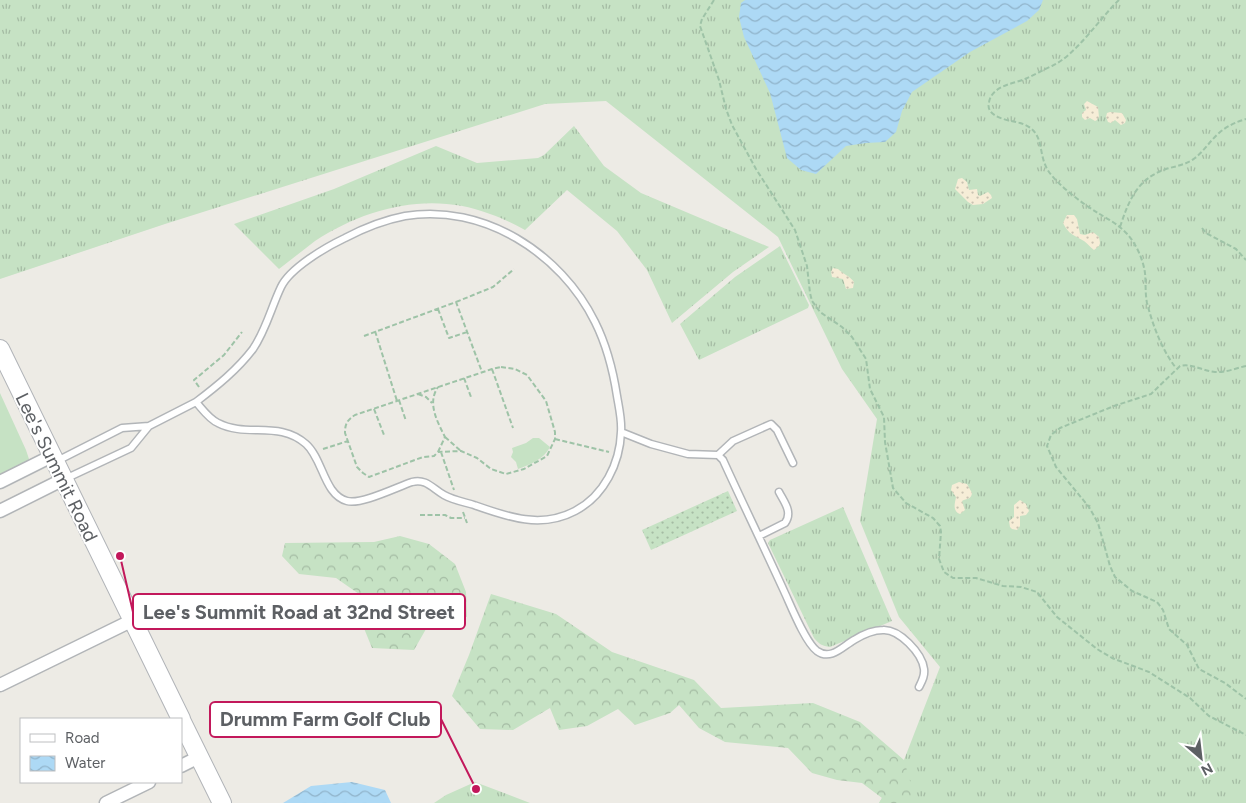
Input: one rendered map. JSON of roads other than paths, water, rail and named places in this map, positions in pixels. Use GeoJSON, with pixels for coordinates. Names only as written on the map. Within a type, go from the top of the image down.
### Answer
{"type":"FeatureCollection","features":[{"type":"Feature","properties":{"kind":"main road","name":"Lee's Summit Road"},"geometry":{"type":"LineString","coordinates":[[0,349],[180,718]]}},
{"type":"Feature","properties":{"kind":"main road","name":"Lee's Summit Road"},"geometry":{"type":"LineString","coordinates":[[182,722],[222,803]]}},
{"type":"Feature","properties":{"kind":"street"},"geometry":{"type":"LineString","coordinates":[[0,482],[54,459]]}},
{"type":"Feature","properties":{"kind":"street"},"geometry":{"type":"LineString","coordinates":[[0,512],[64,479]]}},
{"type":"Feature","properties":{"kind":"street"},"geometry":{"type":"LineString","coordinates":[[0,685],[133,620]]}},
{"type":"Feature","properties":{"kind":"street"},"geometry":{"type":"LineString","coordinates":[[182,766],[199,757]]}},
{"type":"Feature","properties":{"kind":"street"},"geometry":{"type":"LineString","coordinates":[[106,803],[147,783]]}},
{"type":"Feature","properties":{"kind":"lane"},"geometry":{"type":"LineString","coordinates":[[54,459],[122,428],[149,426],[196,402],[236,369],[254,348],[286,279],[323,251],[362,230],[384,221],[420,215],[456,216],[489,225],[518,239],[539,253],[556,268],[579,295],[595,322],[608,354],[615,382],[621,432],[618,454],[608,479],[592,499],[573,512],[543,521],[520,520],[443,494],[428,483],[419,481],[364,500],[349,502],[334,494],[312,450],[293,435],[275,430],[249,430],[225,426],[210,418],[196,402]]}},
{"type":"Feature","properties":{"kind":"lane"},"geometry":{"type":"LineString","coordinates":[[718,455],[733,441],[771,424],[777,430],[793,463]]}},
{"type":"Feature","properties":{"kind":"lane"},"geometry":{"type":"LineString","coordinates":[[64,479],[131,448],[149,426]]}},
{"type":"Feature","properties":{"kind":"lane"},"geometry":{"type":"LineString","coordinates":[[621,432],[651,444],[688,454],[718,455],[723,460],[798,620],[818,652],[825,655],[832,654],[854,640],[879,630],[895,633],[913,648],[923,665],[924,677],[919,687]]}},
{"type":"Feature","properties":{"kind":"lane"},"geometry":{"type":"LineString","coordinates":[[759,536],[786,523],[788,519],[788,510],[779,492]]}},
{"type":"Feature","properties":{"kind":"water"},"geometry":{"type":"Polygon","coordinates":[[[745,0],[1043,0],[1039,10],[1027,21],[970,52],[912,92],[902,111],[896,132],[885,142],[846,146],[816,174],[801,170],[787,158],[770,93],[744,37],[739,17],[741,3],[745,0]]]}},
{"type":"Feature","properties":{"kind":"water"},"geometry":{"type":"Polygon","coordinates":[[[352,782],[385,790],[391,803],[283,803],[311,786],[352,782]]]}},
{"type":"Feature","properties":{"kind":"place","name":"Lee's Summit Road at 32nd Street"},"geometry":{"type":"Point","coordinates":[120,556]}},
{"type":"Feature","properties":{"kind":"place","name":"Drumm Farm Golf Club"},"geometry":{"type":"Point","coordinates":[476,789]}}]}
